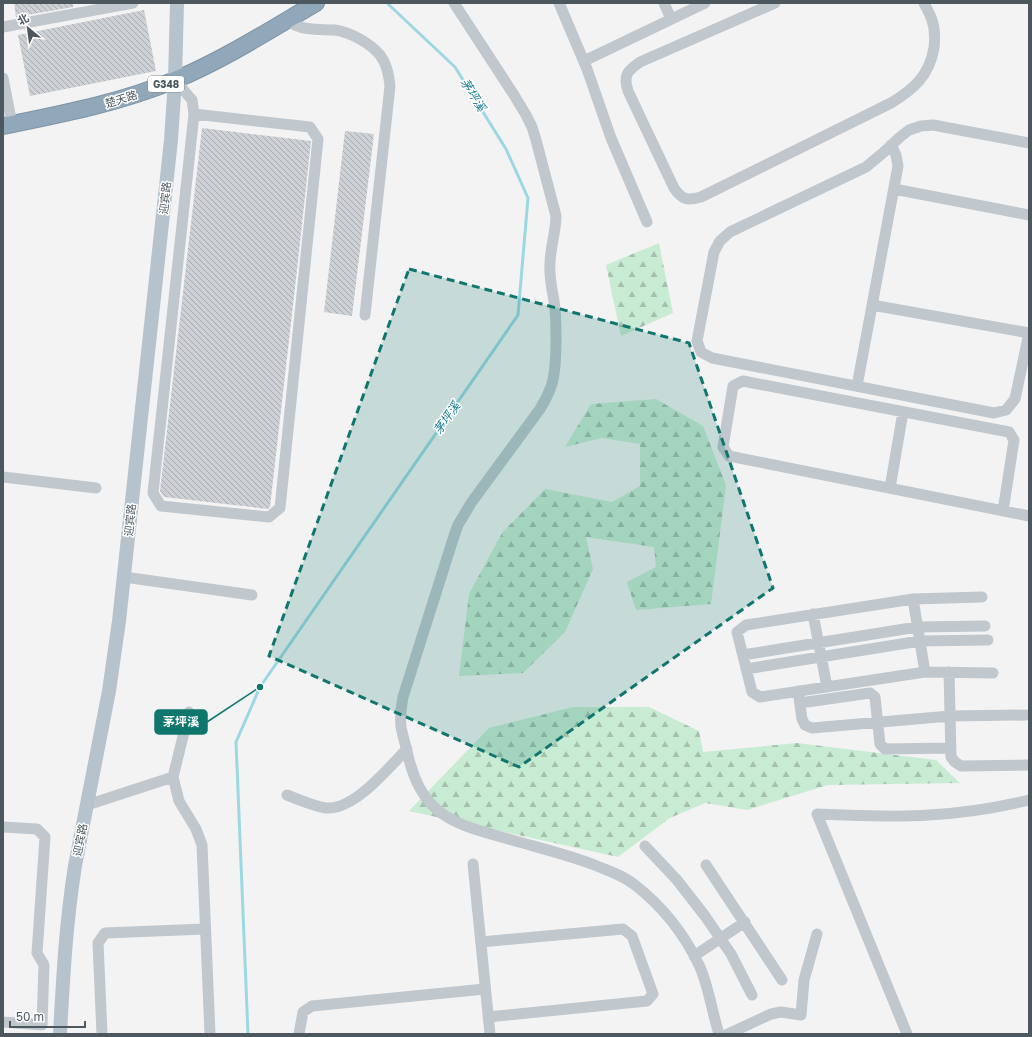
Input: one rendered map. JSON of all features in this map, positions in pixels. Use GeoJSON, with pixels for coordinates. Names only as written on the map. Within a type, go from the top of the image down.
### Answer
{"type":"FeatureCollection","features":[{"type":"Feature","properties":{"kind":"highway","name":"楚天路"},"geometry":{"type":"LineString","coordinates":[[8,125],[115,101],[175,80],[205,67],[237,50],[315,4]]}},
{"type":"Feature","properties":{"kind":"main road","name":"迎宾路"},"geometry":{"type":"LineString","coordinates":[[60,1034],[65,946],[71,892],[115,656],[124,577],[174,110],[177,3]]}},
{"type":"Feature","properties":{"kind":"street"},"geometry":{"type":"LineString","coordinates":[[3,28],[109,5],[133,3]]}},
{"type":"Feature","properties":{"kind":"street"},"geometry":{"type":"LineString","coordinates":[[454,3],[520,104],[532,126],[556,216],[556,226],[550,265],[550,283],[556,318],[556,358],[552,385],[544,403],[470,503],[454,536],[403,697],[401,728],[413,774],[420,789],[430,803],[443,814],[452,820],[472,828],[586,862],[610,871],[633,884],[654,901],[672,922],[688,945],[700,968],[719,1034]]}},
{"type":"Feature","properties":{"kind":"street"},"geometry":{"type":"LineString","coordinates":[[559,3],[595,89],[611,138],[647,222]]}},
{"type":"Feature","properties":{"kind":"street"},"geometry":{"type":"LineString","coordinates":[[664,3],[671,19]]}},
{"type":"Feature","properties":{"kind":"street"},"geometry":{"type":"LineString","coordinates":[[584,62],[705,3]]}},
{"type":"Feature","properties":{"kind":"street"},"geometry":{"type":"LineString","coordinates":[[775,3],[640,62],[632,67],[626,74],[625,83],[631,98],[674,188],[678,194],[686,199],[701,197],[903,96],[922,78],[929,68],[933,55],[934,31],[932,20],[924,3]]}},
{"type":"Feature","properties":{"kind":"street"},"geometry":{"type":"LineString","coordinates":[[288,20],[296,26],[336,30],[355,37],[364,42],[380,55],[389,75],[390,86],[365,315]]}},
{"type":"Feature","properties":{"kind":"street"},"geometry":{"type":"LineString","coordinates":[[3,78],[8,125]]}},
{"type":"Feature","properties":{"kind":"street"},"geometry":{"type":"LineString","coordinates":[[175,80],[192,100],[194,114],[152,493],[161,506],[269,517],[280,508],[318,139],[310,127],[194,114]]}},
{"type":"Feature","properties":{"kind":"street"},"geometry":{"type":"LineString","coordinates":[[872,305],[1029,333],[1015,399],[1006,410],[994,413],[712,358],[701,352],[697,341],[714,252],[720,241],[730,232],[866,167],[909,130],[921,126],[933,125],[1029,143]]}},
{"type":"Feature","properties":{"kind":"street"},"geometry":{"type":"LineString","coordinates":[[857,386],[898,166],[896,155],[891,145]]}},
{"type":"Feature","properties":{"kind":"street"},"geometry":{"type":"LineString","coordinates":[[894,189],[1029,215]]}},
{"type":"Feature","properties":{"kind":"street"},"geometry":{"type":"LineString","coordinates":[[1003,511],[1014,440],[1009,432],[743,380],[733,386],[723,447],[729,456],[890,488],[1003,511],[1029,516]]}},
{"type":"Feature","properties":{"kind":"street"},"geometry":{"type":"LineString","coordinates":[[890,488],[903,412]]}},
{"type":"Feature","properties":{"kind":"street"},"geometry":{"type":"LineString","coordinates":[[3,478],[96,488]]}},
{"type":"Feature","properties":{"kind":"street"},"geometry":{"type":"LineString","coordinates":[[124,577],[252,595]]}},
{"type":"Feature","properties":{"kind":"street"},"geometry":{"type":"LineString","coordinates":[[982,597],[913,599],[746,625],[738,632],[752,692],[760,697],[925,672],[993,673]]}},
{"type":"Feature","properties":{"kind":"street"},"geometry":{"type":"LineString","coordinates":[[913,599],[925,672]]}},
{"type":"Feature","properties":{"kind":"street"},"geometry":{"type":"LineString","coordinates":[[813,614],[827,687]]}},
{"type":"Feature","properties":{"kind":"street"},"geometry":{"type":"LineString","coordinates":[[743,655],[917,627],[985,626]]}},
{"type":"Feature","properties":{"kind":"street"},"geometry":{"type":"LineString","coordinates":[[746,669],[920,641],[988,640]]}},
{"type":"Feature","properties":{"kind":"street"},"geometry":{"type":"LineString","coordinates":[[949,672],[951,748],[952,757],[955,762],[961,766],[1029,765]]}},
{"type":"Feature","properties":{"kind":"street"},"geometry":{"type":"LineString","coordinates":[[798,691],[802,719],[805,725],[812,728],[950,716],[1026,715]]}},
{"type":"Feature","properties":{"kind":"street"},"geometry":{"type":"LineString","coordinates":[[800,703],[870,693],[876,697],[880,744],[885,749],[951,748]]}},
{"type":"Feature","properties":{"kind":"street"},"geometry":{"type":"LineString","coordinates":[[189,712],[173,777],[180,801],[196,830],[202,845],[210,1034]]}},
{"type":"Feature","properties":{"kind":"street"},"geometry":{"type":"LineString","coordinates":[[287,796],[315,806],[328,808],[341,806],[354,800],[366,791],[407,749]]}},
{"type":"Feature","properties":{"kind":"street"},"geometry":{"type":"LineString","coordinates":[[87,805],[173,777]]}},
{"type":"Feature","properties":{"kind":"street"},"geometry":{"type":"LineString","coordinates":[[907,1034],[818,814],[927,816],[965,812],[1029,800]]}},
{"type":"Feature","properties":{"kind":"street"},"geometry":{"type":"LineString","coordinates":[[3,827],[37,829],[45,837],[37,953],[44,965],[42,1025],[3,1022]]}},
{"type":"Feature","properties":{"kind":"street"},"geometry":{"type":"LineString","coordinates":[[645,846],[677,880],[705,916],[731,954],[752,995]]}},
{"type":"Feature","properties":{"kind":"street"},"geometry":{"type":"LineString","coordinates":[[473,864],[490,1034]]}},
{"type":"Feature","properties":{"kind":"street"},"geometry":{"type":"LineString","coordinates":[[706,865],[782,980]]}},
{"type":"Feature","properties":{"kind":"street"},"geometry":{"type":"LineString","coordinates":[[694,956],[745,922]]}},
{"type":"Feature","properties":{"kind":"street"},"geometry":{"type":"LineString","coordinates":[[102,1034],[98,943],[105,933],[205,929]]}},
{"type":"Feature","properties":{"kind":"street"},"geometry":{"type":"LineString","coordinates":[[481,942],[623,929],[632,936],[653,994],[647,1001],[488,1017]]}},
{"type":"Feature","properties":{"kind":"street"},"geometry":{"type":"LineString","coordinates":[[728,1034],[771,1014],[782,1012],[801,1015],[804,980],[817,934]]}},
{"type":"Feature","properties":{"kind":"street"},"geometry":{"type":"LineString","coordinates":[[299,1034],[303,1012],[312,1006],[485,989]]}},
{"type":"Feature","properties":{"kind":"highlighted area"},"geometry":{"type":"Polygon","coordinates":[[[409,269],[689,343],[773,588],[519,767],[269,656],[409,269]]]}},
{"type":"Feature","properties":{"kind":"green space"},"geometry":{"type":"Polygon","coordinates":[[[659,243],[673,313],[621,336],[606,265],[659,243]]]}},
{"type":"Feature","properties":{"kind":"green space"},"geometry":{"type":"Polygon","coordinates":[[[656,399],[703,426],[726,485],[711,604],[636,610],[627,582],[656,567],[654,547],[586,537],[593,569],[565,632],[523,673],[459,676],[469,594],[502,533],[545,489],[612,502],[640,486],[640,444],[602,438],[565,447],[591,404],[656,399]]]}},
{"type":"Feature","properties":{"kind":"green space"},"geometry":{"type":"Polygon","coordinates":[[[573,707],[649,707],[699,731],[703,752],[797,743],[936,760],[960,783],[828,785],[747,810],[705,803],[670,818],[618,857],[409,811],[489,728],[573,707]]]}},
{"type":"Feature","properties":{"kind":"building"},"geometry":{"type":"Polygon","coordinates":[[[14,3],[73,3],[73,7],[16,17],[14,3]]]}},
{"type":"Feature","properties":{"kind":"building"},"geometry":{"type":"Polygon","coordinates":[[[144,10],[156,71],[30,96],[18,35],[144,10]]]}},
{"type":"Feature","properties":{"kind":"building"},"geometry":{"type":"Polygon","coordinates":[[[202,128],[311,141],[270,507],[268,509],[164,497],[160,491],[202,128]]]}},
{"type":"Feature","properties":{"kind":"building"},"geometry":{"type":"Polygon","coordinates":[[[345,131],[374,134],[352,316],[324,312],[345,131]]]}},
{"type":"Feature","properties":{"kind":"waterway","name":"茅坪溪"},"geometry":{"type":"LineString","coordinates":[[248,1034],[236,742],[260,687],[518,315],[528,198],[506,149],[455,67],[387,3]]}},
{"type":"Feature","properties":{"kind":"place","name":"茅坪溪"},"geometry":{"type":"Point","coordinates":[260,687]}}]}
